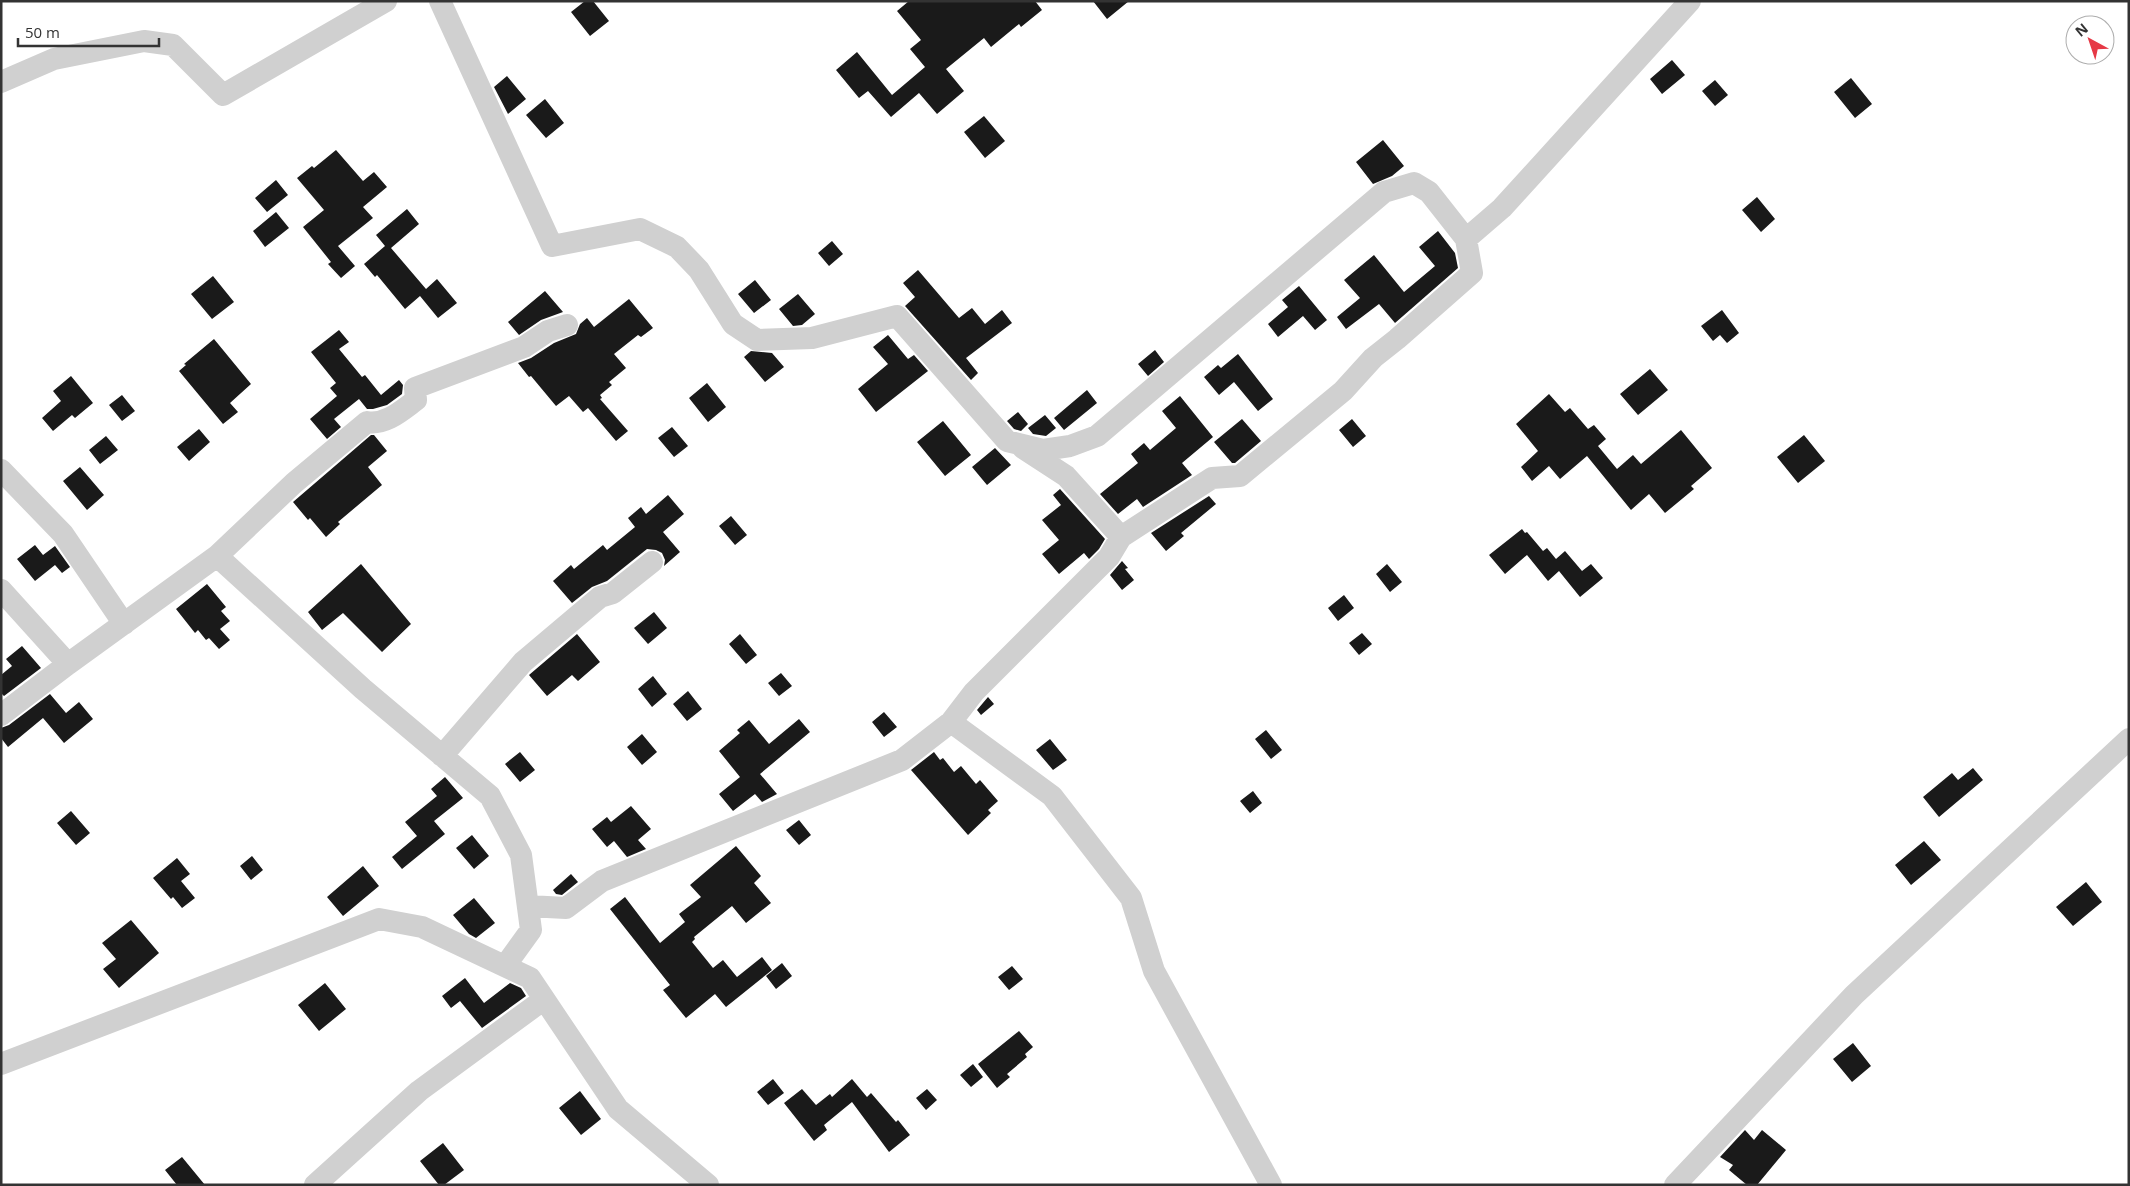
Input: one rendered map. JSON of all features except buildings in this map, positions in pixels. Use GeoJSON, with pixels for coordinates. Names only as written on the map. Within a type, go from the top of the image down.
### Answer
{"type":"FeatureCollection","features":[{"type":"Feature","properties":{"kind":"street"},"geometry":{"type":"LineString","coordinates":[[1,82],[54,59],[144,41],[173,45],[223,95],[386,1]]}},
{"type":"Feature","properties":{"kind":"street"},"geometry":{"type":"LineString","coordinates":[[440,1],[552,246],[640,229],[677,247],[699,270],[733,324],[756,340],[812,338],[897,316],[1007,441],[1018,445],[1043,450],[1070,446],[1097,436],[1384,192],[1414,183],[1429,192],[1466,239],[1472,273],[1373,358],[1343,391],[1240,476],[1212,478],[1121,537],[1109,557],[974,692],[951,722],[902,760],[602,881],[566,908],[528,906]]}},
{"type":"Feature","properties":{"kind":"street"},"geometry":{"type":"LineString","coordinates":[[1466,239],[1502,208],[1690,1]]}},
{"type":"Feature","properties":{"kind":"street"},"geometry":{"type":"LineString","coordinates":[[1,715],[217,556],[294,483],[367,422],[378,424],[416,400],[415,388],[524,347],[548,330],[567,325]]}},
{"type":"Feature","properties":{"kind":"street"},"geometry":{"type":"LineString","coordinates":[[1018,445],[1066,476],[1121,537]]}},
{"type":"Feature","properties":{"kind":"street"},"geometry":{"type":"LineString","coordinates":[[1,470],[63,534],[124,624]]}},
{"type":"Feature","properties":{"kind":"street"},"geometry":{"type":"LineString","coordinates":[[217,556],[363,688],[490,796],[521,855],[531,930],[505,966]]}},
{"type":"Feature","properties":{"kind":"street"},"geometry":{"type":"LineString","coordinates":[[442,756],[523,662],[600,597],[613,593],[652,562]]}},
{"type":"Feature","properties":{"kind":"street"},"geometry":{"type":"LineString","coordinates":[[1,590],[68,664]]}},
{"type":"Feature","properties":{"kind":"street"},"geometry":{"type":"LineString","coordinates":[[951,722],[1052,796],[1131,898],[1154,971],[1271,1185]]}},
{"type":"Feature","properties":{"kind":"street"},"geometry":{"type":"LineString","coordinates":[[1675,1185],[1854,995],[2129,739]]}},
{"type":"Feature","properties":{"kind":"street"},"geometry":{"type":"LineString","coordinates":[[1,1064],[379,919],[422,927],[530,978],[618,1109],[708,1185]]}},
{"type":"Feature","properties":{"kind":"street"},"geometry":{"type":"LineString","coordinates":[[315,1185],[419,1091],[543,1000]]}}]}
